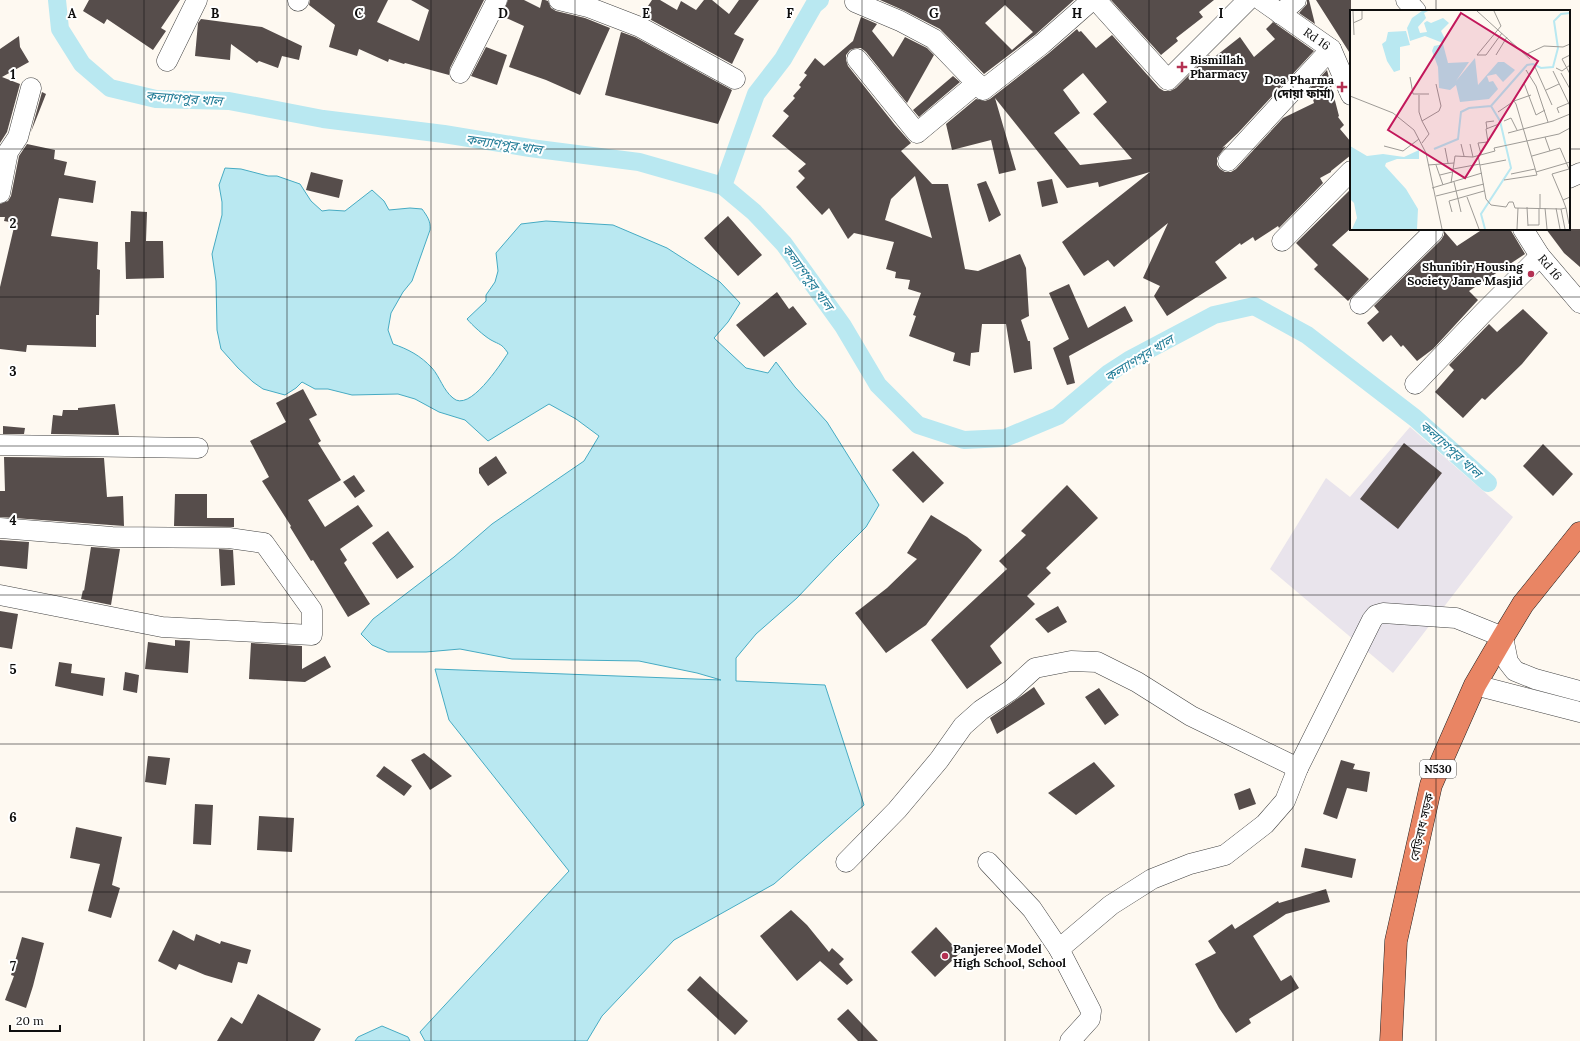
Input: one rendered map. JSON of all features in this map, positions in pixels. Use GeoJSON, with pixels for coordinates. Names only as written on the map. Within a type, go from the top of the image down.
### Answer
{"type":"FeatureCollection","features":[{"type":"Feature","properties":{"kind":"highway","name":"বেড়িবাধ সড়ক"},"geometry":{"type":"LineString","coordinates":[[1391,1041],[1396,941],[1431,785],[1475,685],[1503,637],[1523,604],[1580,533]]}},
{"type":"Feature","properties":{"kind":"street"},"geometry":{"type":"LineString","coordinates":[[167,61],[197,0]]}},
{"type":"Feature","properties":{"kind":"street"},"geometry":{"type":"LineString","coordinates":[[460,73],[497,0]]}},
{"type":"Feature","properties":{"kind":"street"},"geometry":{"type":"LineString","coordinates":[[559,0],[590,4],[640,27],[735,80]]}},
{"type":"Feature","properties":{"kind":"street"},"geometry":{"type":"LineString","coordinates":[[855,2],[900,21],[934,38],[983,90],[1042,44],[1092,0]]}},
{"type":"Feature","properties":{"kind":"street"},"geometry":{"type":"LineString","coordinates":[[1096,0],[1168,80],[1248,0]]}},
{"type":"Feature","properties":{"kind":"street","name":"Rd 16"},"geometry":{"type":"LineString","coordinates":[[1261,0],[1331,49],[1350,93]]}},
{"type":"Feature","properties":{"kind":"street"},"geometry":{"type":"LineString","coordinates":[[1280,14],[1296,0]]}},
{"type":"Feature","properties":{"kind":"street"},"geometry":{"type":"LineString","coordinates":[[1406,0],[1415,10]]}},
{"type":"Feature","properties":{"kind":"street"},"geometry":{"type":"LineString","coordinates":[[1228,161],[1331,49]]}},
{"type":"Feature","properties":{"kind":"street"},"geometry":{"type":"LineString","coordinates":[[857,59],[917,133],[977,83]]}},
{"type":"Feature","properties":{"kind":"street"},"geometry":{"type":"LineString","coordinates":[[0,193],[4,151],[18,137],[32,88]]}},
{"type":"Feature","properties":{"kind":"street"},"geometry":{"type":"LineString","coordinates":[[1282,241],[1350,172]]}},
{"type":"Feature","properties":{"kind":"street"},"geometry":{"type":"LineString","coordinates":[[1360,304],[1435,230]]}},
{"type":"Feature","properties":{"kind":"street","name":"Rd 16"},"geometry":{"type":"LineString","coordinates":[[1524,230],[1540,256],[1580,303]]}},
{"type":"Feature","properties":{"kind":"street"},"geometry":{"type":"LineString","coordinates":[[1415,384],[1540,256]]}},
{"type":"Feature","properties":{"kind":"street"},"geometry":{"type":"LineString","coordinates":[[0,445],[198,448]]}},
{"type":"Feature","properties":{"kind":"street"},"geometry":{"type":"LineString","coordinates":[[0,528],[112,537],[229,538],[264,543],[312,610],[312,635],[162,627],[0,595]]}},
{"type":"Feature","properties":{"kind":"street"},"geometry":{"type":"LineString","coordinates":[[1059,949],[1111,905],[1152,880],[1190,864],[1225,855],[1264,824],[1285,801],[1298,768],[1372,620],[1376,615],[1383,613],[1456,618],[1503,637],[1508,662],[1515,672],[1580,691]]}},
{"type":"Feature","properties":{"kind":"street"},"geometry":{"type":"LineString","coordinates":[[846,862],[897,810],[939,760],[963,726],[981,710],[1011,690],[1035,668],[1071,661],[1096,662],[1137,682],[1191,716],[1298,768]]}},
{"type":"Feature","properties":{"kind":"street"},"geometry":{"type":"LineString","coordinates":[[1475,685],[1580,712]]}},
{"type":"Feature","properties":{"kind":"street"},"geometry":{"type":"LineString","coordinates":[[988,862],[1032,909],[1059,949],[1091,1011],[1090,1019],[1070,1041]]}},
{"type":"Feature","properties":{"kind":"shaded area"},"geometry":{"type":"Polygon","coordinates":[[[1410,427],[1513,517],[1393,673],[1270,569],[1326,478],[1350,497],[1410,427]]]}},
{"type":"Feature","properties":{"kind":"water"},"geometry":{"type":"Polygon","coordinates":[[[225,168],[241,169],[268,176],[277,176],[300,184],[311,201],[322,211],[345,211],[372,190],[384,201],[389,210],[410,208],[422,209],[429,221],[430,230],[412,281],[403,292],[391,313],[388,330],[393,344],[419,356],[432,368],[450,395],[460,401],[475,394],[484,386],[508,353],[502,346],[485,336],[467,319],[486,301],[486,295],[495,282],[498,271],[496,253],[521,224],[546,221],[613,225],[667,248],[720,282],[740,303],[728,322],[714,338],[746,368],[768,373],[776,362],[795,387],[827,422],[879,505],[866,527],[797,598],[756,634],[736,658],[736,681],[825,685],[864,805],[774,884],[674,940],[602,1016],[587,1041],[425,1041],[420,1032],[569,871],[449,720],[435,669],[721,680],[697,673],[639,661],[512,659],[460,649],[426,652],[388,652],[372,645],[361,634],[373,619],[454,557],[492,524],[584,461],[599,436],[576,419],[549,404],[488,441],[465,420],[439,412],[415,399],[398,394],[352,395],[328,389],[315,389],[302,382],[285,395],[263,389],[253,382],[221,349],[217,330],[216,281],[212,254],[222,215],[222,202],[219,185],[225,168]]]}},
{"type":"Feature","properties":{"kind":"water"},"geometry":{"type":"Polygon","coordinates":[[[382,1026],[408,1037],[410,1041],[355,1041],[358,1037],[382,1026]]]}},
{"type":"Feature","properties":{"kind":"building"},"geometry":{"type":"Polygon","coordinates":[[[89,0],[180,0],[161,28],[166,31],[153,50],[107,19],[104,24],[83,11],[89,0]]]}},
{"type":"Feature","properties":{"kind":"building"},"geometry":{"type":"Polygon","coordinates":[[[310,0],[388,0],[377,22],[419,41],[429,10],[411,0],[484,0],[450,68],[449,75],[389,59],[388,62],[359,49],[357,56],[329,47],[335,25],[309,5],[310,0]]]}},
{"type":"Feature","properties":{"kind":"building"},"geometry":{"type":"Polygon","coordinates":[[[508,0],[524,0],[540,8],[542,0],[545,0],[548,1],[551,8],[556,11],[585,18],[610,28],[580,95],[546,80],[509,67],[524,26],[502,16],[508,0]]]}},
{"type":"Feature","properties":{"kind":"building"},"geometry":{"type":"Polygon","coordinates":[[[652,0],[660,0],[677,10],[681,1],[696,10],[704,0],[712,0],[729,14],[739,0],[759,0],[734,34],[744,39],[732,64],[642,15],[652,0]]]}},
{"type":"Feature","properties":{"kind":"building"},"geometry":{"type":"Polygon","coordinates":[[[880,0],[1074,0],[1035,35],[984,74],[940,29],[880,0]],[[1005,5],[985,23],[1012,50],[1033,32],[1005,5]]]}},
{"type":"Feature","properties":{"kind":"building"},"geometry":{"type":"Polygon","coordinates":[[[1111,0],[1214,0],[1199,12],[1203,17],[1176,38],[1178,41],[1161,55],[1111,0]]]}},
{"type":"Feature","properties":{"kind":"building"},"geometry":{"type":"Polygon","coordinates":[[[1307,0],[1309,0],[1315,24],[1299,13],[1307,4],[1307,0]]]}},
{"type":"Feature","properties":{"kind":"building"},"geometry":{"type":"Polygon","coordinates":[[[1316,0],[1351,0],[1350,53],[1316,0]]]}},
{"type":"Feature","properties":{"kind":"building"},"geometry":{"type":"Polygon","coordinates":[[[861,17],[877,24],[872,31],[893,57],[905,37],[927,48],[934,55],[907,103],[866,52],[861,48],[850,50],[846,55],[846,60],[848,66],[911,143],[901,151],[932,184],[948,184],[965,269],[978,271],[1020,254],[1026,268],[1029,316],[1021,320],[1028,341],[1030,341],[1032,369],[1014,373],[1006,324],[982,324],[979,352],[971,353],[970,366],[953,361],[955,353],[909,336],[916,316],[913,315],[921,293],[908,289],[910,280],[895,278],[896,272],[886,269],[894,242],[854,233],[848,239],[829,208],[822,215],[796,187],[805,178],[798,171],[806,164],[772,136],[789,116],[783,111],[795,98],[793,96],[801,87],[799,85],[807,75],[804,73],[815,58],[824,66],[853,41],[861,17]],[[915,176],[891,199],[885,220],[932,238],[915,176]]]}},
{"type":"Feature","properties":{"kind":"building"},"geometry":{"type":"Polygon","coordinates":[[[201,19],[262,27],[302,46],[299,60],[282,56],[278,68],[259,61],[257,63],[231,44],[230,60],[195,56],[198,23],[201,19]]]}},
{"type":"Feature","properties":{"kind":"building"},"geometry":{"type":"Polygon","coordinates":[[[1273,22],[1314,51],[1238,133],[1222,148],[1226,146],[1217,158],[1217,165],[1225,172],[1231,172],[1236,169],[1283,118],[1314,103],[1310,88],[1327,70],[1339,116],[1338,117],[1344,125],[1340,129],[1350,141],[1350,156],[1331,172],[1320,178],[1323,183],[1279,228],[1278,226],[1255,241],[1253,237],[1241,245],[1240,243],[1215,262],[1227,278],[1167,316],[1154,296],[1160,286],[1143,278],[1168,223],[1114,267],[1108,260],[1084,276],[1062,242],[1150,172],[1099,187],[1098,182],[1067,188],[995,98],[1016,170],[999,174],[991,140],[952,150],[946,124],[976,99],[985,101],[990,99],[1077,29],[1079,32],[1081,31],[1096,48],[1112,35],[1159,88],[1164,91],[1170,91],[1176,88],[1209,55],[1212,59],[1240,37],[1254,57],[1275,39],[1266,29],[1273,22]],[[1083,73],[1063,90],[1080,113],[1054,133],[1080,165],[1132,159],[1093,114],[1107,102],[1083,73]]]}},
{"type":"Feature","properties":{"kind":"building"},"geometry":{"type":"Polygon","coordinates":[[[621,32],[635,37],[732,90],[718,124],[605,95],[621,32]]]}},
{"type":"Feature","properties":{"kind":"building"},"geometry":{"type":"Polygon","coordinates":[[[19,36],[20,47],[29,62],[2,77],[20,84],[7,132],[0,143],[0,49],[19,36]]]}},
{"type":"Feature","properties":{"kind":"building"},"geometry":{"type":"Polygon","coordinates":[[[486,47],[507,55],[497,85],[471,76],[486,47]]]}},
{"type":"Feature","properties":{"kind":"building"},"geometry":{"type":"Polygon","coordinates":[[[953,76],[960,82],[919,117],[913,110],[953,76]]]}},
{"type":"Feature","properties":{"kind":"building"},"geometry":{"type":"Polygon","coordinates":[[[42,92],[46,94],[31,132],[42,92]]]}},
{"type":"Feature","properties":{"kind":"building"},"geometry":{"type":"Polygon","coordinates":[[[27,144],[55,150],[54,159],[67,162],[64,175],[96,181],[93,203],[59,198],[51,236],[98,242],[97,269],[100,270],[99,315],[96,315],[96,347],[27,345],[26,352],[0,349],[0,287],[15,223],[4,221],[5,217],[0,217],[0,204],[8,201],[11,196],[19,156],[27,144]]]}},
{"type":"Feature","properties":{"kind":"building"},"geometry":{"type":"Polygon","coordinates":[[[311,172],[343,180],[339,198],[306,190],[311,172]]]}},
{"type":"Feature","properties":{"kind":"building"},"geometry":{"type":"Polygon","coordinates":[[[1052,179],[1058,203],[1042,207],[1037,182],[1052,179]]]}},
{"type":"Feature","properties":{"kind":"building"},"geometry":{"type":"Polygon","coordinates":[[[986,181],[1001,215],[989,222],[977,184],[986,181]]]}},
{"type":"Feature","properties":{"kind":"building"},"geometry":{"type":"Polygon","coordinates":[[[1350,190],[1350,229],[1332,245],[1369,279],[1348,301],[1314,269],[1318,265],[1296,243],[1350,190]]]}},
{"type":"Feature","properties":{"kind":"building"},"geometry":{"type":"Polygon","coordinates":[[[131,211],[147,212],[146,241],[163,241],[164,278],[126,279],[125,242],[130,242],[131,211]]]}},
{"type":"Feature","properties":{"kind":"building"},"geometry":{"type":"Polygon","coordinates":[[[728,216],[762,255],[738,276],[704,238],[728,216]]]}},
{"type":"Feature","properties":{"kind":"building"},"geometry":{"type":"Polygon","coordinates":[[[1580,229],[1580,267],[1564,253],[1547,230],[1580,229]]]}},
{"type":"Feature","properties":{"kind":"building"},"geometry":{"type":"Polygon","coordinates":[[[1481,230],[1511,230],[1525,254],[1469,291],[1478,300],[1433,349],[1417,361],[1403,345],[1401,347],[1391,335],[1383,342],[1367,323],[1379,312],[1374,306],[1441,240],[1444,235],[1444,231],[1457,246],[1481,230]]]}},
{"type":"Feature","properties":{"kind":"building"},"geometry":{"type":"Polygon","coordinates":[[[1069,284],[1088,328],[1125,306],[1133,321],[1069,356],[1075,383],[1067,385],[1053,348],[1069,339],[1049,293],[1069,284]]]}},
{"type":"Feature","properties":{"kind":"building"},"geometry":{"type":"Polygon","coordinates":[[[777,292],[789,309],[793,306],[807,324],[764,357],[736,325],[777,292]]]}},
{"type":"Feature","properties":{"kind":"building"},"geometry":{"type":"Polygon","coordinates":[[[1523,309],[1548,333],[1522,364],[1485,400],[1482,398],[1463,418],[1435,392],[1454,370],[1449,365],[1489,324],[1497,332],[1523,309]]]}},
{"type":"Feature","properties":{"kind":"building"},"geometry":{"type":"Polygon","coordinates":[[[303,389],[317,415],[309,419],[321,441],[318,443],[341,480],[308,500],[325,527],[358,505],[373,526],[340,549],[347,560],[344,563],[370,604],[348,617],[313,560],[311,561],[290,527],[291,526],[262,481],[269,477],[250,441],[286,422],[276,403],[303,389]]]}},
{"type":"Feature","properties":{"kind":"building"},"geometry":{"type":"Polygon","coordinates":[[[115,404],[119,435],[51,434],[53,415],[62,416],[63,410],[78,410],[78,408],[115,404]]]}},
{"type":"Feature","properties":{"kind":"building"},"geometry":{"type":"Polygon","coordinates":[[[3,426],[25,428],[24,434],[3,434],[3,426]]]}},
{"type":"Feature","properties":{"kind":"building"},"geometry":{"type":"Polygon","coordinates":[[[1404,443],[1442,473],[1398,529],[1360,499],[1404,443]]]}},
{"type":"Feature","properties":{"kind":"building"},"geometry":{"type":"Polygon","coordinates":[[[1543,444],[1573,474],[1553,496],[1523,466],[1543,444]]]}},
{"type":"Feature","properties":{"kind":"building"},"geometry":{"type":"Polygon","coordinates":[[[913,451],[944,483],[923,503],[892,470],[913,451]]]}},
{"type":"Feature","properties":{"kind":"building"},"geometry":{"type":"Polygon","coordinates":[[[496,456],[507,473],[488,486],[479,473],[479,468],[496,456]]]}},
{"type":"Feature","properties":{"kind":"building"},"geometry":{"type":"Polygon","coordinates":[[[4,457],[104,458],[107,497],[123,496],[124,526],[0,517],[0,491],[5,491],[4,457]]]}},
{"type":"Feature","properties":{"kind":"building"},"geometry":{"type":"Polygon","coordinates":[[[354,475],[365,491],[355,498],[343,482],[354,475]]]}},
{"type":"Feature","properties":{"kind":"building"},"geometry":{"type":"Polygon","coordinates":[[[1067,485],[1098,518],[1046,568],[1051,573],[1027,596],[1035,604],[990,646],[1002,663],[967,689],[931,640],[1007,569],[999,561],[1026,535],[1021,531],[1067,485]]]}},
{"type":"Feature","properties":{"kind":"building"},"geometry":{"type":"Polygon","coordinates":[[[175,494],[207,494],[207,518],[234,518],[234,527],[174,526],[175,494]]]}},
{"type":"Feature","properties":{"kind":"building"},"geometry":{"type":"Polygon","coordinates":[[[931,515],[967,537],[982,550],[926,625],[886,653],[855,613],[887,588],[917,559],[907,553],[931,515]]]}},
{"type":"Feature","properties":{"kind":"building"},"geometry":{"type":"Polygon","coordinates":[[[388,531],[414,567],[397,579],[372,543],[388,531]]]}},
{"type":"Feature","properties":{"kind":"building"},"geometry":{"type":"Polygon","coordinates":[[[0,540],[29,542],[27,569],[0,566],[0,540]]]}},
{"type":"Feature","properties":{"kind":"building"},"geometry":{"type":"Polygon","coordinates":[[[91,547],[120,549],[111,605],[81,599],[83,590],[84,591],[91,547]]]}},
{"type":"Feature","properties":{"kind":"building"},"geometry":{"type":"Polygon","coordinates":[[[219,549],[233,550],[235,585],[221,586],[219,549]]]}},
{"type":"Feature","properties":{"kind":"building"},"geometry":{"type":"Polygon","coordinates":[[[1058,606],[1067,622],[1048,633],[1035,619],[1058,606]]]}},
{"type":"Feature","properties":{"kind":"building"},"geometry":{"type":"Polygon","coordinates":[[[0,611],[18,614],[12,649],[0,647],[0,611]]]}},
{"type":"Feature","properties":{"kind":"building"},"geometry":{"type":"Polygon","coordinates":[[[175,640],[190,641],[188,673],[145,669],[148,642],[175,646],[175,640]]]}},
{"type":"Feature","properties":{"kind":"building"},"geometry":{"type":"Polygon","coordinates":[[[251,643],[302,646],[302,669],[325,656],[331,667],[305,682],[249,679],[251,643]]]}},
{"type":"Feature","properties":{"kind":"building"},"geometry":{"type":"Polygon","coordinates":[[[59,662],[72,664],[71,673],[105,678],[103,696],[55,686],[59,662]]]}},
{"type":"Feature","properties":{"kind":"building"},"geometry":{"type":"Polygon","coordinates":[[[125,672],[139,675],[137,693],[123,690],[125,672]]]}},
{"type":"Feature","properties":{"kind":"building"},"geometry":{"type":"Polygon","coordinates":[[[1034,687],[1045,704],[997,734],[990,718],[1034,687]]]}},
{"type":"Feature","properties":{"kind":"building"},"geometry":{"type":"Polygon","coordinates":[[[1099,688],[1119,715],[1105,725],[1085,697],[1099,688]]]}},
{"type":"Feature","properties":{"kind":"building"},"geometry":{"type":"Polygon","coordinates":[[[424,753],[452,776],[430,790],[411,760],[424,753]]]}},
{"type":"Feature","properties":{"kind":"building"},"geometry":{"type":"Polygon","coordinates":[[[148,756],[170,758],[166,785],[145,782],[148,756]]]}},
{"type":"Feature","properties":{"kind":"building"},"geometry":{"type":"Polygon","coordinates":[[[1341,760],[1355,764],[1353,769],[1370,772],[1367,792],[1347,788],[1337,819],[1323,814],[1341,760]]]}},
{"type":"Feature","properties":{"kind":"building"},"geometry":{"type":"Polygon","coordinates":[[[1094,762],[1115,786],[1076,815],[1048,793],[1094,762]]]}},
{"type":"Feature","properties":{"kind":"building"},"geometry":{"type":"Polygon","coordinates":[[[384,766],[412,786],[404,796],[376,776],[384,766]]]}},
{"type":"Feature","properties":{"kind":"building"},"geometry":{"type":"Polygon","coordinates":[[[1250,788],[1256,804],[1239,810],[1234,794],[1250,788]]]}},
{"type":"Feature","properties":{"kind":"building"},"geometry":{"type":"Polygon","coordinates":[[[195,804],[213,805],[211,845],[193,844],[195,804]]]}},
{"type":"Feature","properties":{"kind":"building"},"geometry":{"type":"Polygon","coordinates":[[[259,816],[294,818],[292,852],[257,850],[259,816]]]}},
{"type":"Feature","properties":{"kind":"building"},"geometry":{"type":"Polygon","coordinates":[[[76,827],[122,837],[112,885],[120,888],[111,918],[88,911],[100,864],[70,858],[76,827]]]}},
{"type":"Feature","properties":{"kind":"building"},"geometry":{"type":"Polygon","coordinates":[[[1305,848],[1356,859],[1352,878],[1301,867],[1305,848]]]}},
{"type":"Feature","properties":{"kind":"building"},"geometry":{"type":"Polygon","coordinates":[[[1326,889],[1330,902],[1286,914],[1253,936],[1281,981],[1291,975],[1299,988],[1249,1019],[1251,1023],[1236,1033],[1219,1008],[1195,964],[1216,953],[1208,941],[1232,924],[1235,929],[1278,901],[1279,903],[1326,889]]]}},
{"type":"Feature","properties":{"kind":"building"},"geometry":{"type":"Polygon","coordinates":[[[791,910],[807,925],[829,952],[832,948],[844,959],[839,964],[853,980],[847,985],[820,961],[797,981],[760,936],[791,910]]]}},
{"type":"Feature","properties":{"kind":"building"},"geometry":{"type":"Polygon","coordinates":[[[936,927],[960,953],[935,977],[911,952],[936,927]]]}},
{"type":"Feature","properties":{"kind":"building"},"geometry":{"type":"Polygon","coordinates":[[[173,930],[194,941],[196,934],[220,944],[221,941],[251,950],[247,964],[238,962],[232,983],[205,975],[179,964],[176,970],[158,961],[173,930]]]}},
{"type":"Feature","properties":{"kind":"building"},"geometry":{"type":"Polygon","coordinates":[[[22,937],[44,943],[26,1008],[5,1000],[14,976],[11,975],[22,937]]]}},
{"type":"Feature","properties":{"kind":"building"},"geometry":{"type":"Polygon","coordinates":[[[700,976],[748,1021],[735,1035],[687,990],[700,976]]]}},
{"type":"Feature","properties":{"kind":"building"},"geometry":{"type":"Polygon","coordinates":[[[258,994],[321,1029],[314,1041],[217,1041],[231,1017],[242,1024],[258,994]]]}},
{"type":"Feature","properties":{"kind":"building"},"geometry":{"type":"Polygon","coordinates":[[[848,1009],[878,1041],[858,1041],[837,1019],[848,1009]]]}},
{"type":"Feature","properties":{"kind":"waterway","name":"কল্যাণপুর খাল"},"geometry":{"type":"LineString","coordinates":[[57,0],[60,29],[82,64],[110,88],[156,99],[229,101],[323,119],[444,134],[530,148],[639,162],[723,186],[754,212],[784,244],[843,326],[878,385],[918,425],[964,440],[1005,438],[1058,416],[1109,373],[1129,360],[1214,315],[1254,306],[1307,335],[1415,418],[1488,483]]}},
{"type":"Feature","properties":{"kind":"waterway"},"geometry":{"type":"LineString","coordinates":[[723,186],[756,94],[783,59],[814,5],[820,0]]}},
{"type":"Feature","properties":{"kind":"place","name":"Bismillah Pharmacy"},"geometry":{"type":"Point","coordinates":[1182,67]}},
{"type":"Feature","properties":{"kind":"place","name":"Doa Pharma (দোয়া ফার্মা)"},"geometry":{"type":"Point","coordinates":[1342,87]}},
{"type":"Feature","properties":{"kind":"place","name":"Shunibir Housing Society Jame Masjid"},"geometry":{"type":"Point","coordinates":[1531,274]}},
{"type":"Feature","properties":{"kind":"place","name":"Panjeree Model High School, School"},"geometry":{"type":"Point","coordinates":[945,956]}}]}
